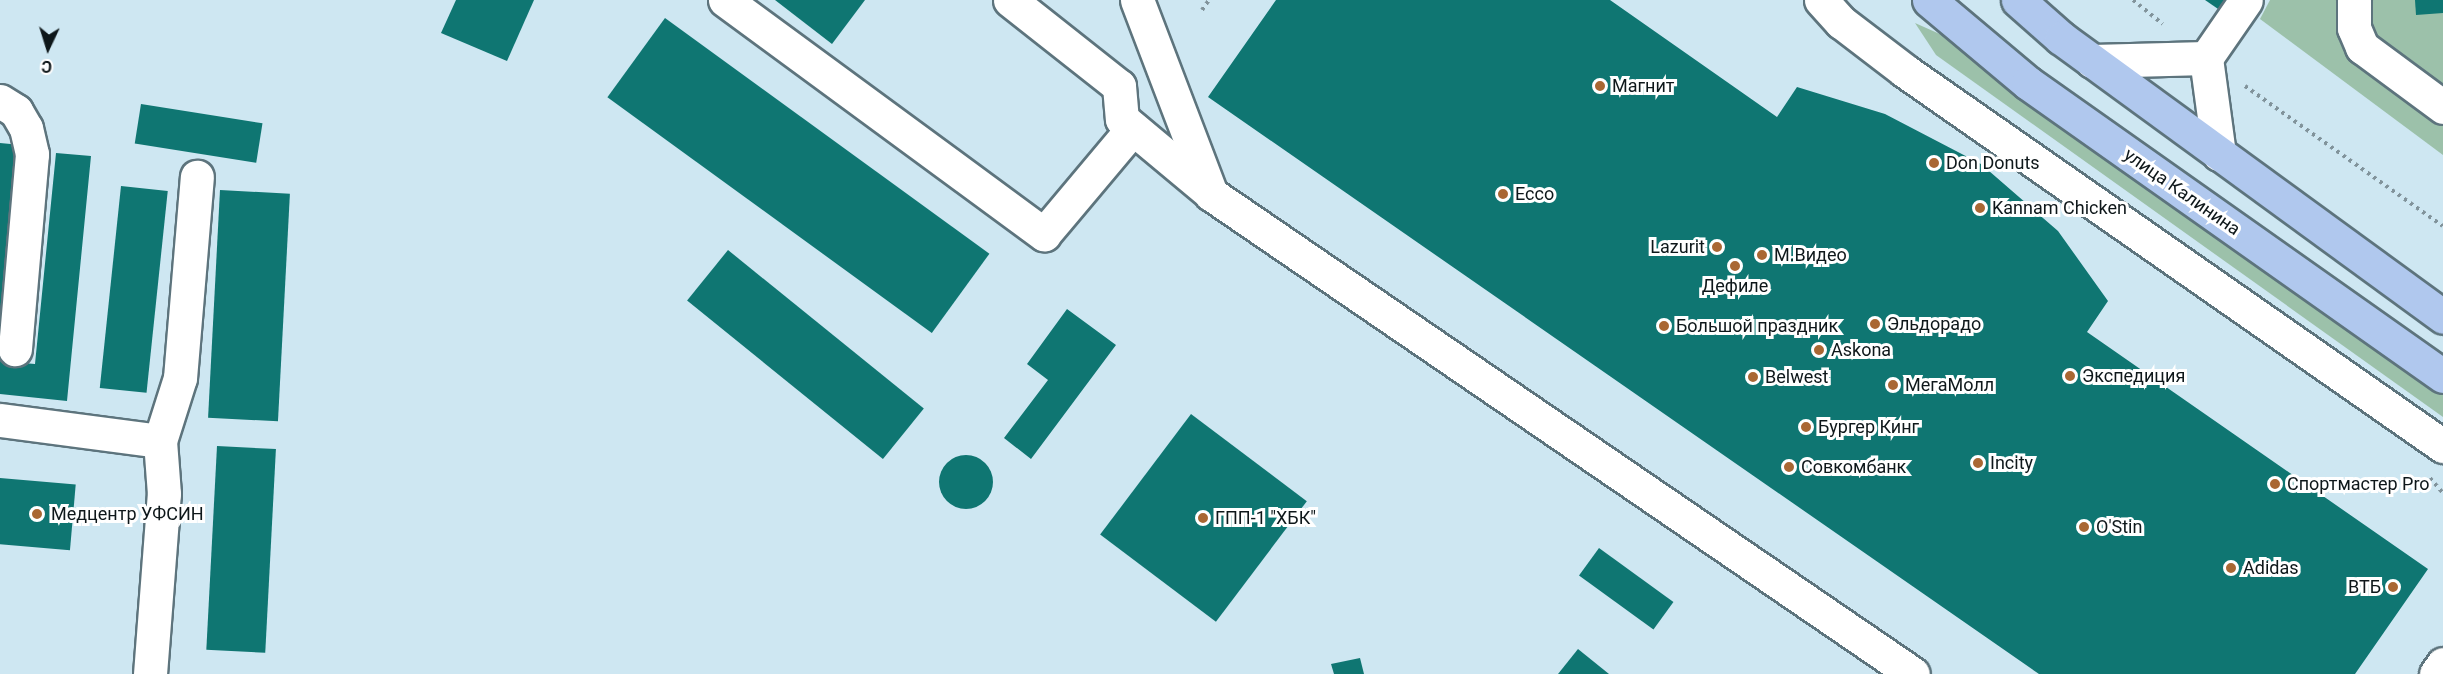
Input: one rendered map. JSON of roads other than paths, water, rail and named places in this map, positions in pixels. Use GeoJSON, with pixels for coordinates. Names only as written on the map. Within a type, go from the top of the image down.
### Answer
{"type":"FeatureCollection","features":[{"type":"Feature","properties":{"kind":"main road","name":"улица Калинина"},"geometry":{"type":"LineString","coordinates":[[1929,0],[2028,83],[2443,376]]}},
{"type":"Feature","properties":{"kind":"main road"},"geometry":{"type":"LineString","coordinates":[[2018,0],[2092,61],[2443,317]]}},
{"type":"Feature","properties":{"kind":"street"},"geometry":{"type":"LineString","coordinates":[[725,0],[1044,234],[1133,128]]}},
{"type":"Feature","properties":{"kind":"street"},"geometry":{"type":"LineString","coordinates":[[1010,0],[1119,86],[1122,119],[1212,194],[1913,674]]}},
{"type":"Feature","properties":{"kind":"street"},"geometry":{"type":"LineString","coordinates":[[1137,0],[1212,194]]}},
{"type":"Feature","properties":{"kind":"street"},"geometry":{"type":"LineString","coordinates":[[1821,0],[1841,22],[1905,71],[2443,446]]}},
{"type":"Feature","properties":{"kind":"street"},"geometry":{"type":"LineString","coordinates":[[2219,154],[2206,58],[2246,0]]}},
{"type":"Feature","properties":{"kind":"street"},"geometry":{"type":"LineString","coordinates":[[2354,0],[2354,28],[2362,47],[2443,108]]}},
{"type":"Feature","properties":{"kind":"street"},"geometry":{"type":"LineString","coordinates":[[2092,61],[2206,58]]}},
{"type":"Feature","properties":{"kind":"street"},"geometry":{"type":"LineString","coordinates":[[0,101],[16,111],[26,128],[32,154],[15,349]]}},
{"type":"Feature","properties":{"kind":"street"},"geometry":{"type":"LineString","coordinates":[[150,674],[164,495],[160,441],[180,378],[197,177]]}},
{"type":"Feature","properties":{"kind":"street"},"geometry":{"type":"LineString","coordinates":[[0,420],[160,441]]}},
{"type":"Feature","properties":{"kind":"street"},"geometry":{"type":"LineString","coordinates":[[2436,674],[2443,664]]}},
{"type":"Feature","properties":{"kind":"place","name":"Магнит"},"geometry":{"type":"Point","coordinates":[1600,86]}},
{"type":"Feature","properties":{"kind":"place","name":"Don Donuts"},"geometry":{"type":"Point","coordinates":[1934,163]}},
{"type":"Feature","properties":{"kind":"place","name":"Ecco"},"geometry":{"type":"Point","coordinates":[1503,194]}},
{"type":"Feature","properties":{"kind":"place","name":"Kannam Chicken"},"geometry":{"type":"Point","coordinates":[1980,208]}},
{"type":"Feature","properties":{"kind":"place","name":"Lazurit"},"geometry":{"type":"Point","coordinates":[1717,247]}},
{"type":"Feature","properties":{"kind":"place","name":"М.Видео"},"geometry":{"type":"Point","coordinates":[1762,255]}},
{"type":"Feature","properties":{"kind":"place","name":"Дефиле"},"geometry":{"type":"Point","coordinates":[1735,266]}},
{"type":"Feature","properties":{"kind":"place","name":"Эльдорадо"},"geometry":{"type":"Point","coordinates":[1875,324]}},
{"type":"Feature","properties":{"kind":"place","name":"Большой праздник"},"geometry":{"type":"Point","coordinates":[1664,326]}},
{"type":"Feature","properties":{"kind":"place","name":"Askona"},"geometry":{"type":"Point","coordinates":[1819,350]}},
{"type":"Feature","properties":{"kind":"place","name":"Экспедиция"},"geometry":{"type":"Point","coordinates":[2070,376]}},
{"type":"Feature","properties":{"kind":"place","name":"Belwest"},"geometry":{"type":"Point","coordinates":[1753,377]}},
{"type":"Feature","properties":{"kind":"place","name":"МегаМолл"},"geometry":{"type":"Point","coordinates":[1893,385]}},
{"type":"Feature","properties":{"kind":"place","name":"Бургер Кинг"},"geometry":{"type":"Point","coordinates":[1806,427]}},
{"type":"Feature","properties":{"kind":"place","name":"Incity"},"geometry":{"type":"Point","coordinates":[1978,463]}},
{"type":"Feature","properties":{"kind":"place","name":"Совкомбанк"},"geometry":{"type":"Point","coordinates":[1789,467]}},
{"type":"Feature","properties":{"kind":"place","name":"Спортмастер Pro"},"geometry":{"type":"Point","coordinates":[2275,484]}},
{"type":"Feature","properties":{"kind":"place","name":"Медцентр УФСИН"},"geometry":{"type":"Point","coordinates":[37,514]}},
{"type":"Feature","properties":{"kind":"place","name":"ГПП-1 \"ХБК\""},"geometry":{"type":"Point","coordinates":[1203,518]}},
{"type":"Feature","properties":{"kind":"place","name":"O'Stin"},"geometry":{"type":"Point","coordinates":[2084,527]}},
{"type":"Feature","properties":{"kind":"place","name":"Adidas"},"geometry":{"type":"Point","coordinates":[2231,568]}},
{"type":"Feature","properties":{"kind":"place","name":"ВТБ"},"geometry":{"type":"Point","coordinates":[2393,587]}}]}
